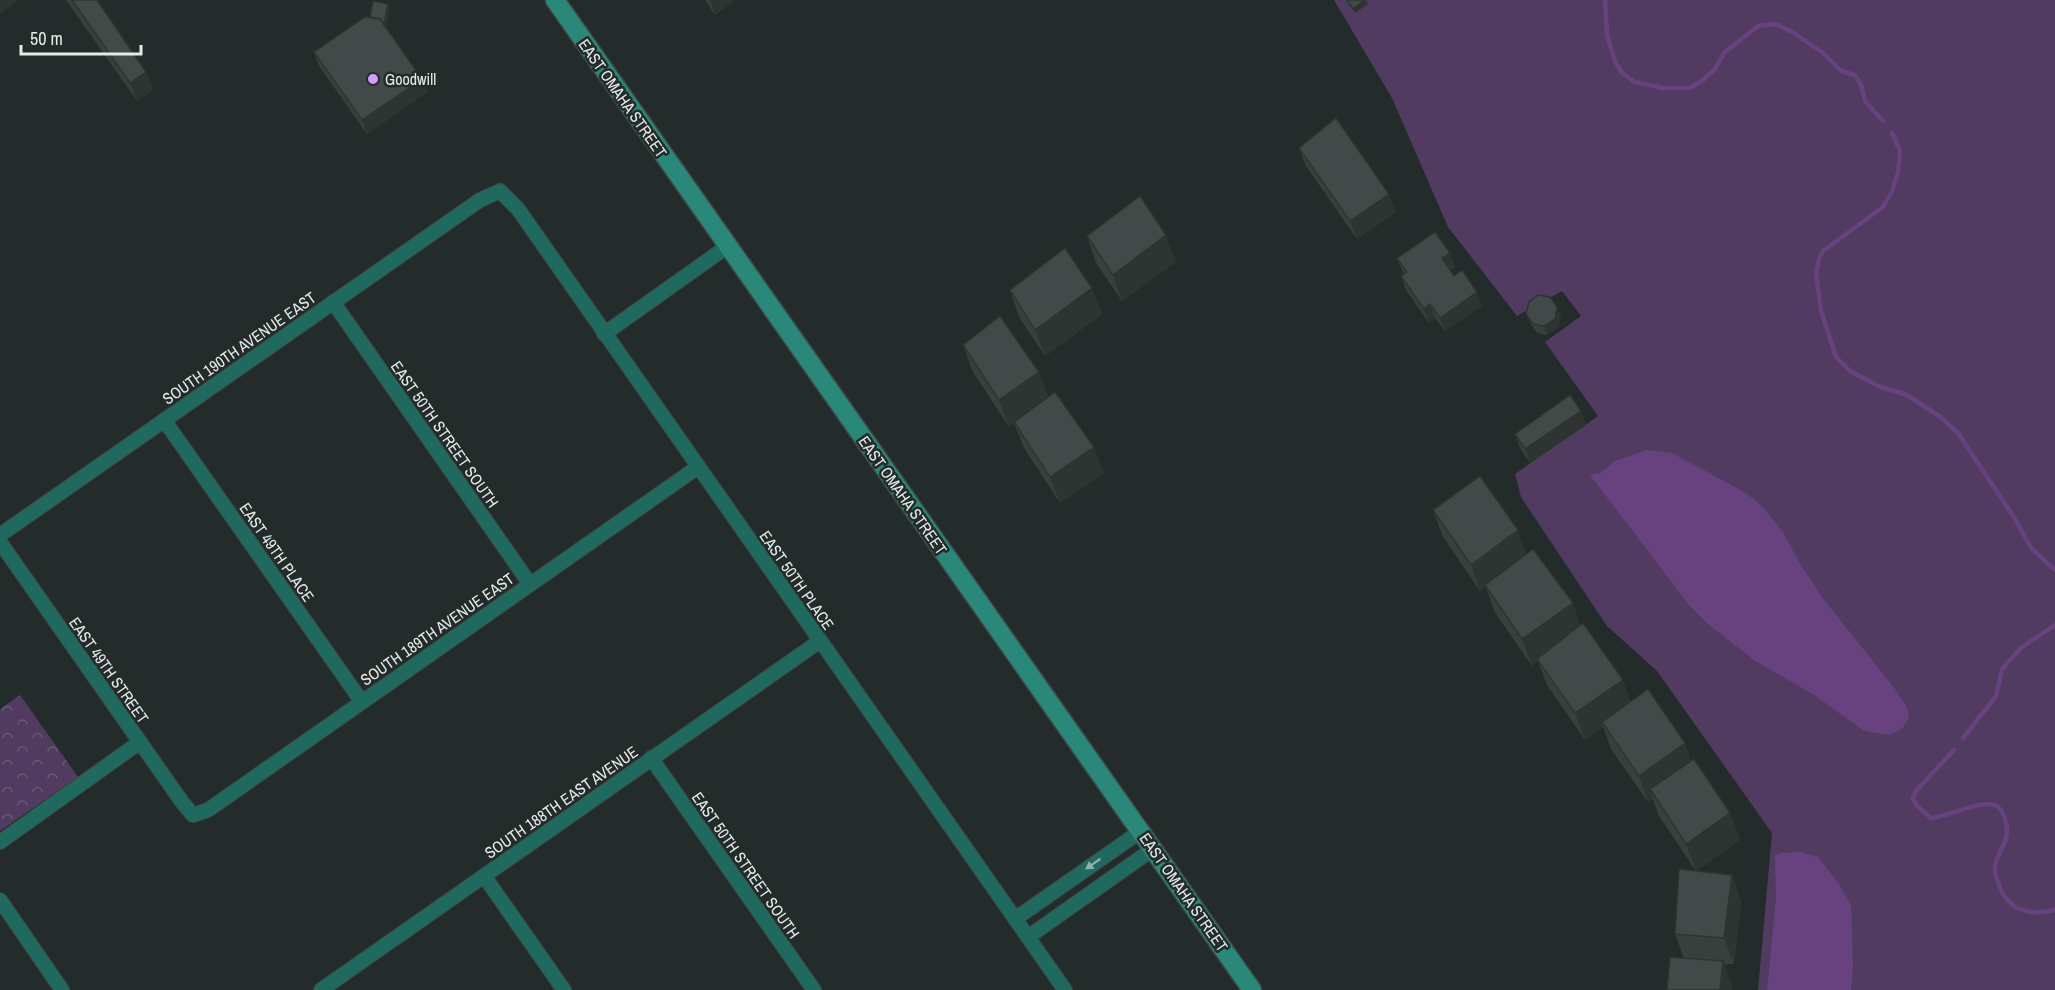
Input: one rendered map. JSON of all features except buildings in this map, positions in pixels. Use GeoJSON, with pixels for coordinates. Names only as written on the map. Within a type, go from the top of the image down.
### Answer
{"type":"FeatureCollection","features":[{"type":"Feature","properties":{"kind":"street","name":"EAST OMAHA STREET"},"geometry":{"type":"LineString","coordinates":[[555,0],[1252,990]]}},
{"type":"Feature","properties":{"kind":"street","name":"SOUTH 190TH AVENUE EAST"},"geometry":{"type":"LineString","coordinates":[[0,535],[480,200],[500,191]]}},
{"type":"Feature","properties":{"kind":"street","name":"EAST 50TH PLACE"},"geometry":{"type":"LineString","coordinates":[[500,191],[518,209],[1065,990]]}},
{"type":"Feature","properties":{"kind":"street"},"geometry":{"type":"LineString","coordinates":[[604,334],[728,246]]}},
{"type":"Feature","properties":{"kind":"street","name":"EAST 50TH STREET SOUTH"},"geometry":{"type":"LineString","coordinates":[[333,302],[530,584]]}},
{"type":"Feature","properties":{"kind":"street","name":"EAST 49TH PLACE"},"geometry":{"type":"LineString","coordinates":[[165,420],[362,702]]}},
{"type":"Feature","properties":{"kind":"street","name":"SOUTH 189TH AVENUE EAST"},"geometry":{"type":"LineString","coordinates":[[193,815],[208,810],[698,467]]}},
{"type":"Feature","properties":{"kind":"street","name":"EAST 49TH STREET"},"geometry":{"type":"LineString","coordinates":[[0,542],[193,815]]}},
{"type":"Feature","properties":{"kind":"street","name":"SOUTH 188TH EAST AVENUE"},"geometry":{"type":"LineString","coordinates":[[321,990],[820,641]]}},
{"type":"Feature","properties":{"kind":"street"},"geometry":{"type":"LineString","coordinates":[[0,842],[140,742]]}},
{"type":"Feature","properties":{"kind":"street","name":"EAST 50TH STREET SOUTH"},"geometry":{"type":"LineString","coordinates":[[651,758],[814,990]]}},
{"type":"Feature","properties":{"kind":"street"},"geometry":{"type":"LineString","coordinates":[[1015,919],[1141,831]]}},
{"type":"Feature","properties":{"kind":"street"},"geometry":{"type":"LineString","coordinates":[[1028,937],[1153,849]]}},
{"type":"Feature","properties":{"kind":"street"},"geometry":{"type":"LineString","coordinates":[[484,876],[564,990]]}},
{"type":"Feature","properties":{"kind":"street"},"geometry":{"type":"LineString","coordinates":[[0,900],[62,990]]}},
{"type":"Feature","properties":{"kind":"green space"},"geometry":{"type":"Polygon","coordinates":[[[1334,0],[2055,0],[2055,990],[1758,990],[1772,833],[1657,671],[1607,626],[1521,497],[1515,474],[1598,416],[1545,342],[1581,316],[1562,291],[1517,316],[1448,227],[1392,98],[1334,0]]]}},
{"type":"Feature","properties":{"kind":"green space"},"geometry":{"type":"Polygon","coordinates":[[[20,695],[78,777],[0,831],[0,709],[20,695]]]}},
{"type":"Feature","properties":{"kind":"shaded area"},"geometry":{"type":"Polygon","coordinates":[[[1647,450],[1672,453],[1746,493],[1763,507],[1783,532],[1822,597],[1907,707],[1909,718],[1903,728],[1890,735],[1864,731],[1814,695],[1754,660],[1709,625],[1689,605],[1590,475],[1600,473],[1615,461],[1647,450]]]}},
{"type":"Feature","properties":{"kind":"shaded area"},"geometry":{"type":"Polygon","coordinates":[[[1800,852],[1818,857],[1839,884],[1851,905],[1853,968],[1851,990],[1767,990],[1776,898],[1775,856],[1780,853],[1800,852]]]}},
{"type":"Feature","properties":{"kind":"waterway"},"geometry":{"type":"LineString","coordinates":[[1605,0],[1607,35],[1615,61],[1622,73],[1635,82],[1663,88],[1690,88],[1715,69],[1724,53],[1758,26],[1776,24],[1822,52],[1841,71],[1855,75],[1861,85],[1865,101],[1883,121]]}},
{"type":"Feature","properties":{"kind":"waterway"},"geometry":{"type":"LineString","coordinates":[[1892,133],[1900,151],[1898,173],[1883,207],[1823,251],[1819,259],[1816,273],[1821,311],[1836,357],[1850,371],[1878,386],[1907,395],[1942,418],[1958,433],[2012,514],[2032,549],[2055,570]]}},
{"type":"Feature","properties":{"kind":"waterway"},"geometry":{"type":"LineString","coordinates":[[1963,738],[1996,696],[2002,669],[2022,647],[2055,625]]}},
{"type":"Feature","properties":{"kind":"waterway"},"geometry":{"type":"LineString","coordinates":[[1954,750],[1916,791],[1913,798],[1916,805],[1931,818],[1984,804],[1998,807],[2004,816],[2007,828],[2005,842],[1995,865],[1995,875],[2003,894],[2008,901],[2021,910],[2029,912],[2055,910]]}},
{"type":"Feature","properties":{"kind":"place","name":"Goodwill"},"geometry":{"type":"Point","coordinates":[373,79]}}]}
